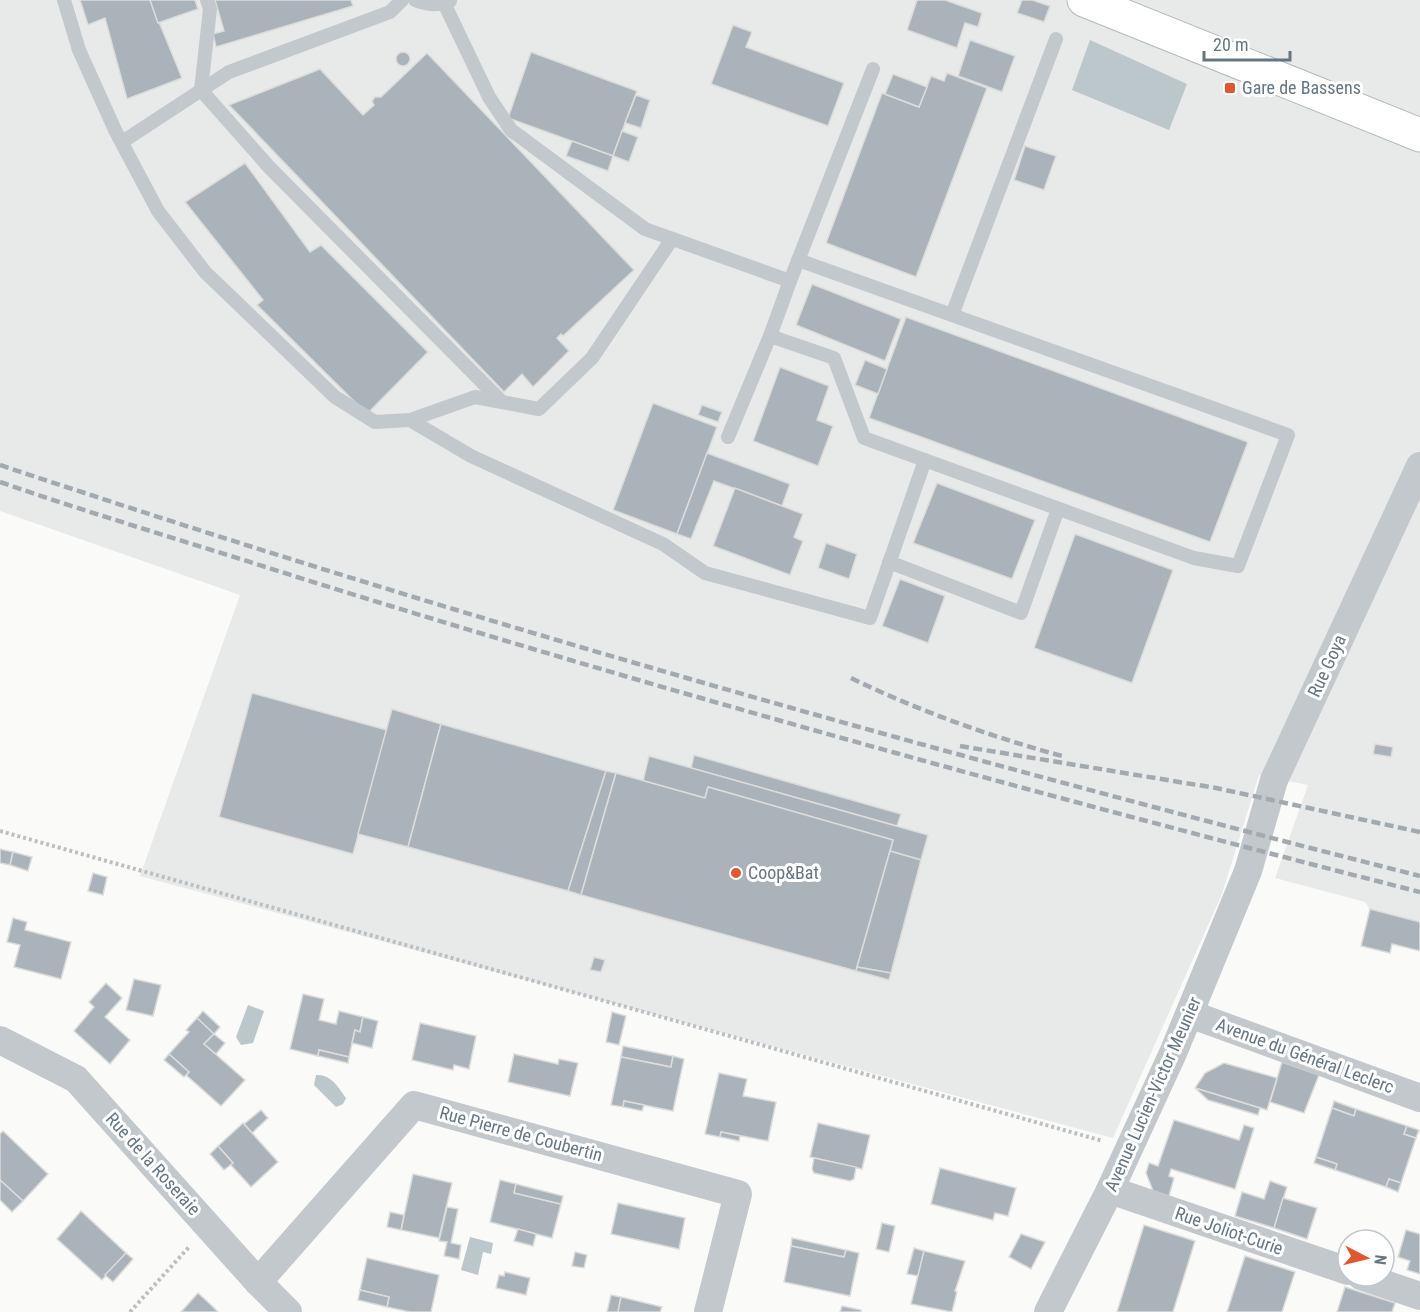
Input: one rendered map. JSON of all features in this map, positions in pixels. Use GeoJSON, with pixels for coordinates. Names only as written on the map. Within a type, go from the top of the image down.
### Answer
{"type":"FeatureCollection","features":[{"type":"Feature","properties":{"kind":"street"},"geometry":{"type":"LineString","coordinates":[[1084,0],[1420,135]]}},
{"type":"Feature","properties":{"kind":"street","name":"Rue Goya"},"geometry":{"type":"LineString","coordinates":[[1248,871],[1274,780],[1420,466]]}},
{"type":"Feature","properties":{"kind":"street","name":"Avenue Lucien-Victor Meunier"},"geometry":{"type":"LineString","coordinates":[[1048,1312],[1130,1149],[1190,1014],[1248,871]]}},
{"type":"Feature","properties":{"kind":"street","name":"Avenue du Général Leclerc"},"geometry":{"type":"LineString","coordinates":[[1190,1014],[1420,1098]]}},
{"type":"Feature","properties":{"kind":"street","name":"Rue de la Roseraie"},"geometry":{"type":"LineString","coordinates":[[0,1040],[76,1079],[207,1226],[288,1312]]}},
{"type":"Feature","properties":{"kind":"street","name":"Rue Pierre de Coubertin"},"geometry":{"type":"LineString","coordinates":[[258,1282],[414,1105],[738,1194],[708,1312]]}},
{"type":"Feature","properties":{"kind":"street","name":"Rue Joliot-Curie"},"geometry":{"type":"LineString","coordinates":[[1110,1190],[1336,1268]]}},
{"type":"Feature","properties":{"kind":"street"},"geometry":{"type":"LineString","coordinates":[[1396,1288],[1420,1296]]}},
{"type":"Feature","properties":{"kind":"lane"},"geometry":{"type":"LineString","coordinates":[[64,0],[79,50],[122,142],[158,211],[205,272],[335,397],[375,422],[410,420],[475,397],[539,409],[592,358],[672,239]]}},
{"type":"Feature","properties":{"kind":"lane"},"geometry":{"type":"LineString","coordinates":[[207,0],[210,9],[201,90],[269,167],[502,402]]}},
{"type":"Feature","properties":{"kind":"lane"},"geometry":{"type":"LineString","coordinates":[[122,142],[229,72],[390,12],[402,0]]}},
{"type":"Feature","properties":{"kind":"lane"},"geometry":{"type":"LineString","coordinates":[[415,0],[427,4],[448,2],[489,97],[511,130],[645,229],[790,281]]}},
{"type":"Feature","properties":{"kind":"lane"},"geometry":{"type":"LineString","coordinates":[[952,315],[1056,39]]}},
{"type":"Feature","properties":{"kind":"lane"},"geometry":{"type":"LineString","coordinates":[[728,437],[770,336],[873,69]]}},
{"type":"Feature","properties":{"kind":"lane"},"geometry":{"type":"LineString","coordinates":[[770,336],[834,358],[864,438],[1194,558],[1238,566],[1288,435],[798,260]]}},
{"type":"Feature","properties":{"kind":"lane"},"geometry":{"type":"LineString","coordinates":[[410,420],[471,456],[663,544],[705,573],[870,618],[924,460]]}},
{"type":"Feature","properties":{"kind":"lane"},"geometry":{"type":"LineString","coordinates":[[889,562],[1022,613],[1058,508]]}},
{"type":"Feature","properties":{"kind":"path"},"geometry":{"type":"LineString","coordinates":[[0,831],[1130,1149]]}},
{"type":"Feature","properties":{"kind":"path"},"geometry":{"type":"LineString","coordinates":[[130,1312],[207,1226]]}},
{"type":"Feature","properties":{"kind":"shaded area"},"geometry":{"type":"Polygon","coordinates":[[[0,0],[1420,0],[1420,922],[1370,909],[1365,902],[1275,878],[1308,785],[1259,775],[1222,894],[1113,1138],[140,876],[240,595],[0,511],[0,0]]]}},
{"type":"Feature","properties":{"kind":"shaded area"},"geometry":{"type":"Polygon","coordinates":[[[1090,40],[1187,84],[1169,130],[1072,90],[1090,40]]]}},
{"type":"Feature","properties":{"kind":"shaded area"},"geometry":{"type":"Polygon","coordinates":[[[248,1005],[264,1011],[253,1043],[241,1045],[236,1037],[248,1005]]]}},
{"type":"Feature","properties":{"kind":"shaded area"},"geometry":{"type":"Polygon","coordinates":[[[316,1075],[321,1075],[334,1082],[346,1098],[343,1104],[336,1107],[314,1085],[316,1075]]]}},
{"type":"Feature","properties":{"kind":"shaded area"},"geometry":{"type":"Polygon","coordinates":[[[470,1237],[493,1243],[491,1254],[483,1252],[478,1275],[461,1270],[470,1237]]]}},
{"type":"Feature","properties":{"kind":"building"},"geometry":{"type":"Polygon","coordinates":[[[80,0],[150,0],[182,78],[127,99],[105,18],[88,25],[80,0]]]}},
{"type":"Feature","properties":{"kind":"building"},"geometry":{"type":"Polygon","coordinates":[[[150,0],[195,0],[198,9],[158,23],[150,0]]]}},
{"type":"Feature","properties":{"kind":"building"},"geometry":{"type":"Polygon","coordinates":[[[215,0],[351,0],[353,6],[216,47],[213,34],[224,31],[215,0]]]}},
{"type":"Feature","properties":{"kind":"building"},"geometry":{"type":"Polygon","coordinates":[[[917,0],[945,0],[982,13],[978,27],[965,23],[957,48],[907,30],[917,0]]]}},
{"type":"Feature","properties":{"kind":"building"},"geometry":{"type":"Polygon","coordinates":[[[1022,0],[1032,0],[1050,6],[1044,22],[1017,13],[1022,0]]]}},
{"type":"Feature","properties":{"kind":"building"},"geometry":{"type":"Polygon","coordinates":[[[733,25],[752,32],[746,47],[844,83],[828,126],[711,84],[733,25]]]}},
{"type":"Feature","properties":{"kind":"building"},"geometry":{"type":"Polygon","coordinates":[[[970,40],[1015,56],[1002,92],[958,76],[970,40]]]}},
{"type":"Feature","properties":{"kind":"building"},"geometry":{"type":"Polygon","coordinates":[[[403,52],[408,54],[410,59],[408,64],[403,66],[398,64],[396,59],[398,54],[403,52]]]}},
{"type":"Feature","properties":{"kind":"building"},"geometry":{"type":"Polygon","coordinates":[[[531,52],[637,91],[613,156],[508,118],[531,52]]]}},
{"type":"Feature","properties":{"kind":"building"},"geometry":{"type":"Polygon","coordinates":[[[427,53],[634,270],[563,336],[561,334],[557,338],[569,351],[533,387],[522,374],[504,392],[229,105],[320,69],[363,115],[374,105],[372,101],[375,97],[381,97],[427,53]]]}},
{"type":"Feature","properties":{"kind":"building"},"geometry":{"type":"Polygon","coordinates":[[[947,73],[987,88],[916,277],[826,243],[882,93],[919,107],[931,76],[944,81],[947,73]]]}},
{"type":"Feature","properties":{"kind":"building"},"geometry":{"type":"Polygon","coordinates":[[[893,74],[927,87],[919,107],[885,94],[893,74]]]}},
{"type":"Feature","properties":{"kind":"building"},"geometry":{"type":"Polygon","coordinates":[[[636,95],[650,100],[641,128],[625,123],[636,95]]]}},
{"type":"Feature","properties":{"kind":"building"},"geometry":{"type":"Polygon","coordinates":[[[622,131],[638,137],[629,162],[613,156],[622,131]]]}},
{"type":"Feature","properties":{"kind":"building"},"geometry":{"type":"Polygon","coordinates":[[[572,141],[613,156],[608,171],[566,156],[572,141]]]}},
{"type":"Feature","properties":{"kind":"building"},"geometry":{"type":"Polygon","coordinates":[[[1025,146],[1056,156],[1044,190],[1014,180],[1025,146]]]}},
{"type":"Feature","properties":{"kind":"building"},"geometry":{"type":"Polygon","coordinates":[[[245,163],[310,252],[321,245],[428,352],[367,414],[257,305],[263,300],[185,202],[245,163]]]}},
{"type":"Feature","properties":{"kind":"building"},"geometry":{"type":"Polygon","coordinates":[[[812,284],[901,319],[885,361],[796,325],[812,284]]]}},
{"type":"Feature","properties":{"kind":"building"},"geometry":{"type":"Polygon","coordinates":[[[906,317],[1248,442],[1210,542],[869,418],[906,317]]]}},
{"type":"Feature","properties":{"kind":"building"},"geometry":{"type":"Polygon","coordinates":[[[865,360],[887,369],[878,394],[855,385],[865,360]]]}},
{"type":"Feature","properties":{"kind":"building"},"geometry":{"type":"Polygon","coordinates":[[[780,367],[829,386],[817,420],[833,426],[818,466],[753,441],[780,367]]]}},
{"type":"Feature","properties":{"kind":"building"},"geometry":{"type":"Polygon","coordinates":[[[653,403],[717,427],[677,534],[613,510],[653,403]]]}},
{"type":"Feature","properties":{"kind":"building"},"geometry":{"type":"Polygon","coordinates":[[[702,405],[722,412],[718,422],[698,415],[702,405]]]}},
{"type":"Feature","properties":{"kind":"building"},"geometry":{"type":"Polygon","coordinates":[[[707,453],[790,484],[782,506],[714,481],[691,539],[677,534],[707,453]]]}},
{"type":"Feature","properties":{"kind":"building"},"geometry":{"type":"Polygon","coordinates":[[[937,483],[1035,520],[1012,579],[913,543],[937,483]]]}},
{"type":"Feature","properties":{"kind":"building"},"geometry":{"type":"Polygon","coordinates":[[[735,488],[803,514],[794,537],[803,541],[790,575],[713,546],[735,488]]]}},
{"type":"Feature","properties":{"kind":"building"},"geometry":{"type":"Polygon","coordinates":[[[1075,534],[1173,570],[1132,683],[1034,648],[1075,534]]]}},
{"type":"Feature","properties":{"kind":"building"},"geometry":{"type":"Polygon","coordinates":[[[826,543],[857,554],[849,579],[818,568],[826,543]]]}},
{"type":"Feature","properties":{"kind":"building"},"geometry":{"type":"Polygon","coordinates":[[[900,579],[945,596],[928,643],[882,626],[900,579]]]}},
{"type":"Feature","properties":{"kind":"building"},"geometry":{"type":"Polygon","coordinates":[[[252,693],[387,730],[353,854],[219,817],[252,693]]]}},
{"type":"Feature","properties":{"kind":"building"},"geometry":{"type":"Polygon","coordinates":[[[392,709],[441,724],[408,847],[358,834],[392,709]]]}},
{"type":"Feature","properties":{"kind":"building"},"geometry":{"type":"Polygon","coordinates":[[[441,724],[606,771],[568,891],[408,847],[441,724]]]}},
{"type":"Feature","properties":{"kind":"building"},"geometry":{"type":"Polygon","coordinates":[[[1375,744],[1393,747],[1391,757],[1373,754],[1375,744]]]}},
{"type":"Feature","properties":{"kind":"building"},"geometry":{"type":"Polygon","coordinates":[[[694,755],[901,814],[897,826],[691,768],[694,755]]]}},
{"type":"Feature","properties":{"kind":"building"},"geometry":{"type":"Polygon","coordinates":[[[649,756],[928,835],[921,860],[890,851],[893,840],[708,787],[705,798],[643,781],[649,756]]]}},
{"type":"Feature","properties":{"kind":"building"},"geometry":{"type":"Polygon","coordinates":[[[606,771],[616,773],[581,895],[568,891],[606,771]]]}},
{"type":"Feature","properties":{"kind":"building","name":"Coop&Bat"},"geometry":{"type":"Polygon","coordinates":[[[616,773],[705,798],[708,787],[893,840],[856,971],[581,895],[616,773]]]}},
{"type":"Feature","properties":{"kind":"building"},"geometry":{"type":"Polygon","coordinates":[[[0,849],[13,852],[10,865],[0,863],[0,849]]]}},
{"type":"Feature","properties":{"kind":"building"},"geometry":{"type":"Polygon","coordinates":[[[890,851],[921,860],[891,973],[857,967],[890,851]]]}},
{"type":"Feature","properties":{"kind":"building"},"geometry":{"type":"Polygon","coordinates":[[[13,852],[32,857],[28,871],[10,865],[13,852]]]}},
{"type":"Feature","properties":{"kind":"building"},"geometry":{"type":"Polygon","coordinates":[[[93,873],[107,877],[103,895],[88,891],[93,873]]]}},
{"type":"Feature","properties":{"kind":"building"},"geometry":{"type":"Polygon","coordinates":[[[1370,909],[1420,922],[1420,951],[1392,944],[1390,953],[1361,946],[1370,909]]]}},
{"type":"Feature","properties":{"kind":"building"},"geometry":{"type":"Polygon","coordinates":[[[13,918],[27,922],[25,930],[71,942],[61,979],[14,967],[20,945],[7,942],[13,918]]]}},
{"type":"Feature","properties":{"kind":"building"},"geometry":{"type":"Polygon","coordinates":[[[594,957],[605,960],[601,972],[590,970],[594,957]]]}},
{"type":"Feature","properties":{"kind":"building"},"geometry":{"type":"Polygon","coordinates":[[[857,967],[891,973],[889,980],[856,971],[857,967]]]}},
{"type":"Feature","properties":{"kind":"building"},"geometry":{"type":"Polygon","coordinates":[[[134,979],[161,985],[153,1016],[126,1010],[134,979]]]}},
{"type":"Feature","properties":{"kind":"building"},"geometry":{"type":"Polygon","coordinates":[[[106,983],[122,998],[105,1017],[130,1040],[110,1064],[74,1031],[94,1007],[89,1002],[106,983]]]}},
{"type":"Feature","properties":{"kind":"building"},"geometry":{"type":"Polygon","coordinates":[[[303,994],[324,999],[319,1020],[336,1024],[339,1011],[363,1017],[360,1032],[355,1030],[349,1057],[319,1050],[318,1056],[290,1049],[303,994]]]}},
{"type":"Feature","properties":{"kind":"building"},"geometry":{"type":"Polygon","coordinates":[[[203,1011],[220,1027],[214,1034],[197,1018],[203,1011]]]}},
{"type":"Feature","properties":{"kind":"building"},"geometry":{"type":"Polygon","coordinates":[[[612,1012],[626,1016],[619,1045],[606,1042],[612,1012]]]}},
{"type":"Feature","properties":{"kind":"building"},"geometry":{"type":"Polygon","coordinates":[[[363,1017],[378,1021],[372,1048],[352,1043],[355,1030],[360,1032],[363,1017]]]}},
{"type":"Feature","properties":{"kind":"building"},"geometry":{"type":"Polygon","coordinates":[[[197,1018],[214,1034],[204,1044],[245,1080],[221,1106],[186,1075],[189,1072],[169,1054],[189,1032],[186,1030],[197,1018]]]}},
{"type":"Feature","properties":{"kind":"building"},"geometry":{"type":"Polygon","coordinates":[[[420,1023],[476,1036],[469,1069],[454,1065],[453,1070],[412,1060],[420,1023]]]}},
{"type":"Feature","properties":{"kind":"building"},"geometry":{"type":"Polygon","coordinates":[[[214,1034],[225,1043],[216,1054],[204,1044],[214,1034]]]}},
{"type":"Feature","properties":{"kind":"building"},"geometry":{"type":"Polygon","coordinates":[[[623,1046],[673,1056],[671,1067],[621,1057],[623,1046]]]}},
{"type":"Feature","properties":{"kind":"building"},"geometry":{"type":"Polygon","coordinates":[[[319,1050],[349,1057],[348,1063],[318,1056],[319,1050]]]}},
{"type":"Feature","properties":{"kind":"building"},"geometry":{"type":"Polygon","coordinates":[[[169,1054],[189,1072],[184,1077],[164,1060],[169,1054]]]}},
{"type":"Feature","properties":{"kind":"building"},"geometry":{"type":"Polygon","coordinates":[[[514,1054],[558,1064],[559,1059],[578,1063],[570,1096],[508,1082],[514,1054]]]}},
{"type":"Feature","properties":{"kind":"building"},"geometry":{"type":"Polygon","coordinates":[[[673,1056],[684,1059],[673,1111],[624,1101],[623,1107],[611,1105],[621,1057],[671,1067],[673,1056]]]}},
{"type":"Feature","properties":{"kind":"building"},"geometry":{"type":"Polygon","coordinates":[[[1282,1062],[1319,1075],[1304,1113],[1270,1102],[1282,1062]]]}},
{"type":"Feature","properties":{"kind":"building"},"geometry":{"type":"Polygon","coordinates":[[[1224,1063],[1277,1078],[1267,1110],[1195,1088],[1205,1073],[1224,1063]]]}},
{"type":"Feature","properties":{"kind":"building"},"geometry":{"type":"Polygon","coordinates":[[[719,1073],[747,1079],[743,1096],[776,1102],[768,1141],[721,1132],[720,1137],[705,1134],[719,1073]]]}},
{"type":"Feature","properties":{"kind":"building"},"geometry":{"type":"Polygon","coordinates":[[[1195,1088],[1260,1108],[1258,1115],[1208,1100],[1195,1088]]]}},
{"type":"Feature","properties":{"kind":"building"},"geometry":{"type":"Polygon","coordinates":[[[624,1101],[644,1105],[642,1111],[623,1107],[624,1101]]]}},
{"type":"Feature","properties":{"kind":"building"},"geometry":{"type":"Polygon","coordinates":[[[1334,1101],[1356,1109],[1354,1116],[1332,1108],[1334,1101]]]}},
{"type":"Feature","properties":{"kind":"building"},"geometry":{"type":"Polygon","coordinates":[[[1332,1108],[1354,1116],[1356,1109],[1407,1126],[1404,1134],[1416,1138],[1401,1183],[1389,1179],[1386,1187],[1335,1170],[1337,1164],[1316,1157],[1332,1108]]]}},
{"type":"Feature","properties":{"kind":"building"},"geometry":{"type":"Polygon","coordinates":[[[261,1110],[268,1118],[252,1133],[244,1124],[261,1110]]]}},
{"type":"Feature","properties":{"kind":"building"},"geometry":{"type":"Polygon","coordinates":[[[1174,1120],[1239,1140],[1244,1125],[1254,1128],[1235,1189],[1171,1169],[1169,1176],[1174,1178],[1169,1196],[1153,1191],[1146,1173],[1149,1163],[1158,1166],[1174,1120]]]}},
{"type":"Feature","properties":{"kind":"building"},"geometry":{"type":"Polygon","coordinates":[[[243,1123],[278,1162],[251,1187],[230,1164],[233,1163],[218,1146],[243,1123]]]}},
{"type":"Feature","properties":{"kind":"building"},"geometry":{"type":"Polygon","coordinates":[[[818,1123],[870,1135],[862,1169],[810,1157],[818,1123]]]}},
{"type":"Feature","properties":{"kind":"building"},"geometry":{"type":"Polygon","coordinates":[[[1407,1126],[1419,1130],[1416,1138],[1404,1134],[1407,1126]]]}},
{"type":"Feature","properties":{"kind":"building"},"geometry":{"type":"Polygon","coordinates":[[[3,1131],[48,1174],[23,1201],[0,1180],[0,1134],[3,1131]]]}},
{"type":"Feature","properties":{"kind":"building"},"geometry":{"type":"Polygon","coordinates":[[[721,1132],[740,1136],[739,1141],[720,1137],[721,1132]]]}},
{"type":"Feature","properties":{"kind":"building"},"geometry":{"type":"Polygon","coordinates":[[[218,1146],[233,1163],[224,1170],[210,1154],[218,1146]]]}},
{"type":"Feature","properties":{"kind":"building"},"geometry":{"type":"Polygon","coordinates":[[[1316,1157],[1337,1164],[1335,1170],[1314,1163],[1316,1157]]]}},
{"type":"Feature","properties":{"kind":"building"},"geometry":{"type":"Polygon","coordinates":[[[814,1158],[856,1167],[854,1179],[850,1181],[814,1173],[812,1169],[814,1158]]]}},
{"type":"Feature","properties":{"kind":"building"},"geometry":{"type":"Polygon","coordinates":[[[940,1168],[1016,1188],[1008,1216],[995,1213],[993,1220],[931,1204],[940,1168]]]}},
{"type":"Feature","properties":{"kind":"building"},"geometry":{"type":"Polygon","coordinates":[[[413,1174],[452,1183],[439,1238],[401,1230],[413,1174]]]}},
{"type":"Feature","properties":{"kind":"building"},"geometry":{"type":"Polygon","coordinates":[[[1389,1179],[1401,1183],[1398,1192],[1386,1187],[1389,1179]]]}},
{"type":"Feature","properties":{"kind":"building"},"geometry":{"type":"Polygon","coordinates":[[[0,1180],[23,1201],[12,1212],[0,1200],[0,1180]]]}},
{"type":"Feature","properties":{"kind":"building"},"geometry":{"type":"Polygon","coordinates":[[[500,1180],[516,1184],[514,1193],[561,1204],[552,1238],[490,1222],[500,1180]]]}},
{"type":"Feature","properties":{"kind":"building"},"geometry":{"type":"Polygon","coordinates":[[[1270,1181],[1287,1187],[1274,1228],[1235,1216],[1242,1192],[1264,1199],[1270,1181]]]}},
{"type":"Feature","properties":{"kind":"building"},"geometry":{"type":"Polygon","coordinates":[[[516,1184],[563,1196],[561,1204],[514,1193],[516,1184]]]}},
{"type":"Feature","properties":{"kind":"building"},"geometry":{"type":"Polygon","coordinates":[[[1283,1198],[1317,1208],[1307,1239],[1274,1228],[1283,1198]]]}},
{"type":"Feature","properties":{"kind":"building"},"geometry":{"type":"Polygon","coordinates":[[[618,1203],[685,1218],[679,1249],[611,1234],[618,1203]]]}},
{"type":"Feature","properties":{"kind":"building"},"geometry":{"type":"Polygon","coordinates":[[[447,1207],[458,1209],[451,1243],[461,1245],[459,1259],[444,1256],[447,1242],[439,1241],[447,1207]]]}},
{"type":"Feature","properties":{"kind":"building"},"geometry":{"type":"Polygon","coordinates":[[[81,1211],[126,1253],[102,1280],[57,1239],[81,1211]]]}},
{"type":"Feature","properties":{"kind":"building"},"geometry":{"type":"Polygon","coordinates":[[[390,1212],[404,1215],[401,1230],[387,1227],[390,1212]]]}},
{"type":"Feature","properties":{"kind":"building"},"geometry":{"type":"Polygon","coordinates":[[[882,1223],[895,1226],[889,1252],[876,1249],[882,1223]]]}},
{"type":"Feature","properties":{"kind":"building"},"geometry":{"type":"Polygon","coordinates":[[[1144,1225],[1195,1241],[1173,1312],[1117,1312],[1144,1225]]]}},
{"type":"Feature","properties":{"kind":"building"},"geometry":{"type":"Polygon","coordinates":[[[518,1229],[536,1234],[533,1246],[514,1241],[518,1229]]]}},
{"type":"Feature","properties":{"kind":"building"},"geometry":{"type":"Polygon","coordinates":[[[1406,1230],[1420,1234],[1420,1274],[1407,1270],[1410,1261],[1398,1257],[1406,1230]]]}},
{"type":"Feature","properties":{"kind":"building"},"geometry":{"type":"Polygon","coordinates":[[[1021,1234],[1045,1242],[1031,1269],[1009,1257],[1021,1234]]]}},
{"type":"Feature","properties":{"kind":"building"},"geometry":{"type":"Polygon","coordinates":[[[792,1238],[846,1250],[844,1257],[791,1246],[792,1238]]]}},
{"type":"Feature","properties":{"kind":"building"},"geometry":{"type":"Polygon","coordinates":[[[791,1246],[844,1257],[846,1250],[859,1253],[850,1296],[784,1282],[791,1246]]]}},
{"type":"Feature","properties":{"kind":"building"},"geometry":{"type":"Polygon","coordinates":[[[914,1248],[924,1251],[918,1276],[907,1274],[914,1248]]]}},
{"type":"Feature","properties":{"kind":"building"},"geometry":{"type":"Polygon","coordinates":[[[924,1251],[965,1261],[955,1291],[957,1292],[952,1312],[911,1304],[924,1251]]]}},
{"type":"Feature","properties":{"kind":"building"},"geometry":{"type":"Polygon","coordinates":[[[575,1252],[587,1255],[584,1268],[572,1266],[575,1252]]]}},
{"type":"Feature","properties":{"kind":"building"},"geometry":{"type":"Polygon","coordinates":[[[126,1253],[133,1259],[113,1282],[105,1275],[126,1253]]]}},
{"type":"Feature","properties":{"kind":"building"},"geometry":{"type":"Polygon","coordinates":[[[1245,1256],[1295,1272],[1282,1312],[1227,1312],[1245,1256]]]}},
{"type":"Feature","properties":{"kind":"building"},"geometry":{"type":"Polygon","coordinates":[[[367,1258],[439,1275],[431,1312],[410,1312],[387,1307],[389,1297],[360,1290],[367,1258]]]}},
{"type":"Feature","properties":{"kind":"building"},"geometry":{"type":"Polygon","coordinates":[[[505,1272],[530,1278],[526,1295],[496,1288],[499,1275],[504,1276],[505,1272]]]}},
{"type":"Feature","properties":{"kind":"building"},"geometry":{"type":"Polygon","coordinates":[[[1345,1288],[1395,1303],[1392,1312],[1337,1312],[1345,1288]]]}},
{"type":"Feature","properties":{"kind":"building"},"geometry":{"type":"Polygon","coordinates":[[[360,1290],[389,1297],[387,1307],[358,1300],[360,1290]]]}},
{"type":"Feature","properties":{"kind":"building"},"geometry":{"type":"Polygon","coordinates":[[[198,1293],[211,1305],[218,1312],[181,1312],[198,1293]]]}},
{"type":"Feature","properties":{"kind":"building"},"geometry":{"type":"Polygon","coordinates":[[[611,1295],[621,1297],[618,1312],[607,1312],[611,1295]]]}},
{"type":"Feature","properties":{"kind":"building"},"geometry":{"type":"Polygon","coordinates":[[[621,1297],[662,1307],[660,1312],[618,1312],[621,1297]]]}},
{"type":"Feature","properties":{"kind":"building"},"geometry":{"type":"Polygon","coordinates":[[[842,1306],[861,1310],[861,1312],[840,1312],[842,1306]]]}},
{"type":"Feature","properties":{"kind":"railway"},"geometry":{"type":"LineString","coordinates":[[0,465],[352,578],[706,684],[1063,783],[1420,876]]}},
{"type":"Feature","properties":{"kind":"railway"},"geometry":{"type":"LineString","coordinates":[[0,482],[111,519],[576,662],[997,781],[1420,892]]}},
{"type":"Feature","properties":{"kind":"railway"},"geometry":{"type":"LineString","coordinates":[[851,678],[955,722],[1062,756]]}},
{"type":"Feature","properties":{"kind":"railway"},"geometry":{"type":"LineString","coordinates":[[960,746],[1216,788],[1420,832]]}},
{"type":"Feature","properties":{"kind":"place","name":"Gare de Bassens"},"geometry":{"type":"Point","coordinates":[1230,88]}},
{"type":"Feature","properties":{"kind":"place","name":"Coop&Bat"},"geometry":{"type":"Point","coordinates":[736,873]}}]}
